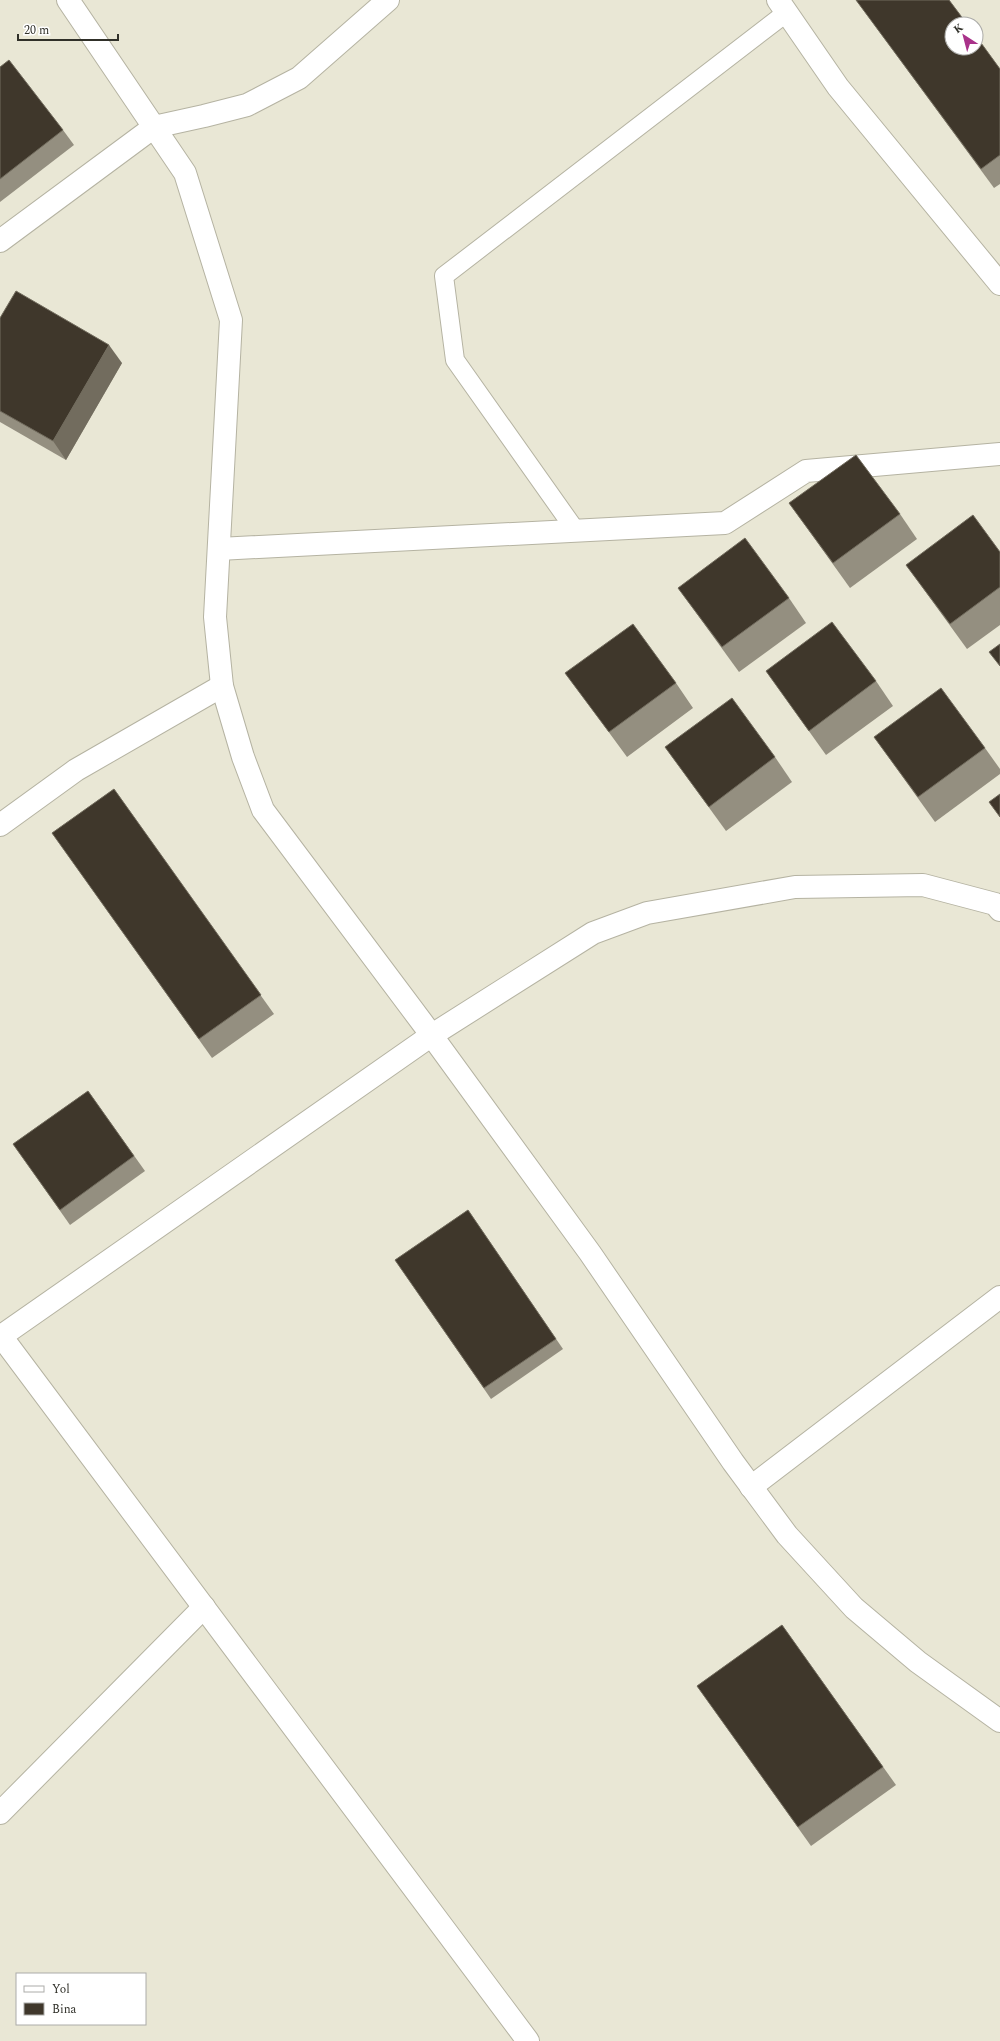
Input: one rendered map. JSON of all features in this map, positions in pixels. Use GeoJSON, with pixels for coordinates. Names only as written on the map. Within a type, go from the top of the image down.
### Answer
{"type":"FeatureCollection","features":[{"type":"Feature","properties":{"kind":"street"},"geometry":{"type":"LineString","coordinates":[[68,0],[185,173],[231,320],[215,617],[222,686],[242,757],[263,810],[432,1035],[590,1253],[751,1487],[787,1535],[854,1608],[918,1662],[1000,1721]]}},
{"type":"Feature","properties":{"kind":"street"},"geometry":{"type":"LineString","coordinates":[[0,241],[154,127],[247,105],[298,78],[388,0]]}},
{"type":"Feature","properties":{"kind":"street"},"geometry":{"type":"LineString","coordinates":[[782,6],[838,87],[1000,284]]}},
{"type":"Feature","properties":{"kind":"street"},"geometry":{"type":"LineString","coordinates":[[219,549],[725,524],[806,471],[1000,454]]}},
{"type":"Feature","properties":{"kind":"street"},"geometry":{"type":"LineString","coordinates":[[0,825],[76,770],[222,686]]}},
{"type":"Feature","properties":{"kind":"street"},"geometry":{"type":"LineString","coordinates":[[528,2041],[1,1337],[432,1035],[593,933],[647,913],[795,887],[923,885],[996,904],[1000,910]]}},
{"type":"Feature","properties":{"kind":"street"},"geometry":{"type":"LineString","coordinates":[[751,1487],[1000,1297]]}},
{"type":"Feature","properties":{"kind":"street"},"geometry":{"type":"LineString","coordinates":[[0,1813],[204,1607]]}},
{"type":"Feature","properties":{"kind":"lane"},"geometry":{"type":"LineString","coordinates":[[576,531],[455,360],[444,276],[782,6]]}},
{"type":"Feature","properties":{"kind":"building"},"geometry":{"type":"Polygon","coordinates":[[[856,0],[949,0],[961,16],[944,16],[944,56],[984,56],[984,47],[1000,69],[1000,155],[981,169],[856,0]]]}},
{"type":"Feature","properties":{"kind":"building"},"geometry":{"type":"Polygon","coordinates":[[[9,60],[63,130],[0,179],[0,67],[9,60]]]}},
{"type":"Feature","properties":{"kind":"building"},"geometry":{"type":"Polygon","coordinates":[[[16,291],[109,345],[53,441],[0,411],[0,318],[16,291]]]}},
{"type":"Feature","properties":{"kind":"building"},"geometry":{"type":"Polygon","coordinates":[[[856,455],[900,514],[833,563],[789,503],[856,455]]]}},
{"type":"Feature","properties":{"kind":"building"},"geometry":{"type":"Polygon","coordinates":[[[973,515],[1000,552],[1000,587],[950,624],[906,565],[973,515]]]}},
{"type":"Feature","properties":{"kind":"building"},"geometry":{"type":"Polygon","coordinates":[[[745,538],[789,598],[722,647],[678,588],[745,538]]]}},
{"type":"Feature","properties":{"kind":"building"},"geometry":{"type":"Polygon","coordinates":[[[832,622],[876,681],[809,731],[766,671],[832,622]]]}},
{"type":"Feature","properties":{"kind":"building"},"geometry":{"type":"Polygon","coordinates":[[[633,624],[676,683],[609,732],[565,673],[633,624]]]}},
{"type":"Feature","properties":{"kind":"building"},"geometry":{"type":"Polygon","coordinates":[[[1000,644],[1000,666],[989,652],[1000,644]]]}},
{"type":"Feature","properties":{"kind":"building"},"geometry":{"type":"Polygon","coordinates":[[[941,688],[985,748],[918,797],[874,737],[941,688]]]}},
{"type":"Feature","properties":{"kind":"building"},"geometry":{"type":"Polygon","coordinates":[[[732,698],[775,757],[709,807],[665,747],[732,698]]]}},
{"type":"Feature","properties":{"kind":"building"},"geometry":{"type":"Polygon","coordinates":[[[114,789],[261,995],[199,1039],[52,833],[114,789]]]}},
{"type":"Feature","properties":{"kind":"building"},"geometry":{"type":"Polygon","coordinates":[[[1000,794],[1000,817],[989,802],[1000,794]]]}},
{"type":"Feature","properties":{"kind":"building"},"geometry":{"type":"Polygon","coordinates":[[[88,1091],[134,1156],[60,1210],[13,1144],[88,1091]]]}},
{"type":"Feature","properties":{"kind":"building"},"geometry":{"type":"Polygon","coordinates":[[[468,1210],[556,1339],[484,1388],[395,1260],[468,1210]]]}},
{"type":"Feature","properties":{"kind":"building"},"geometry":{"type":"Polygon","coordinates":[[[782,1625],[883,1767],[798,1827],[697,1686],[782,1625]]]}}]}
